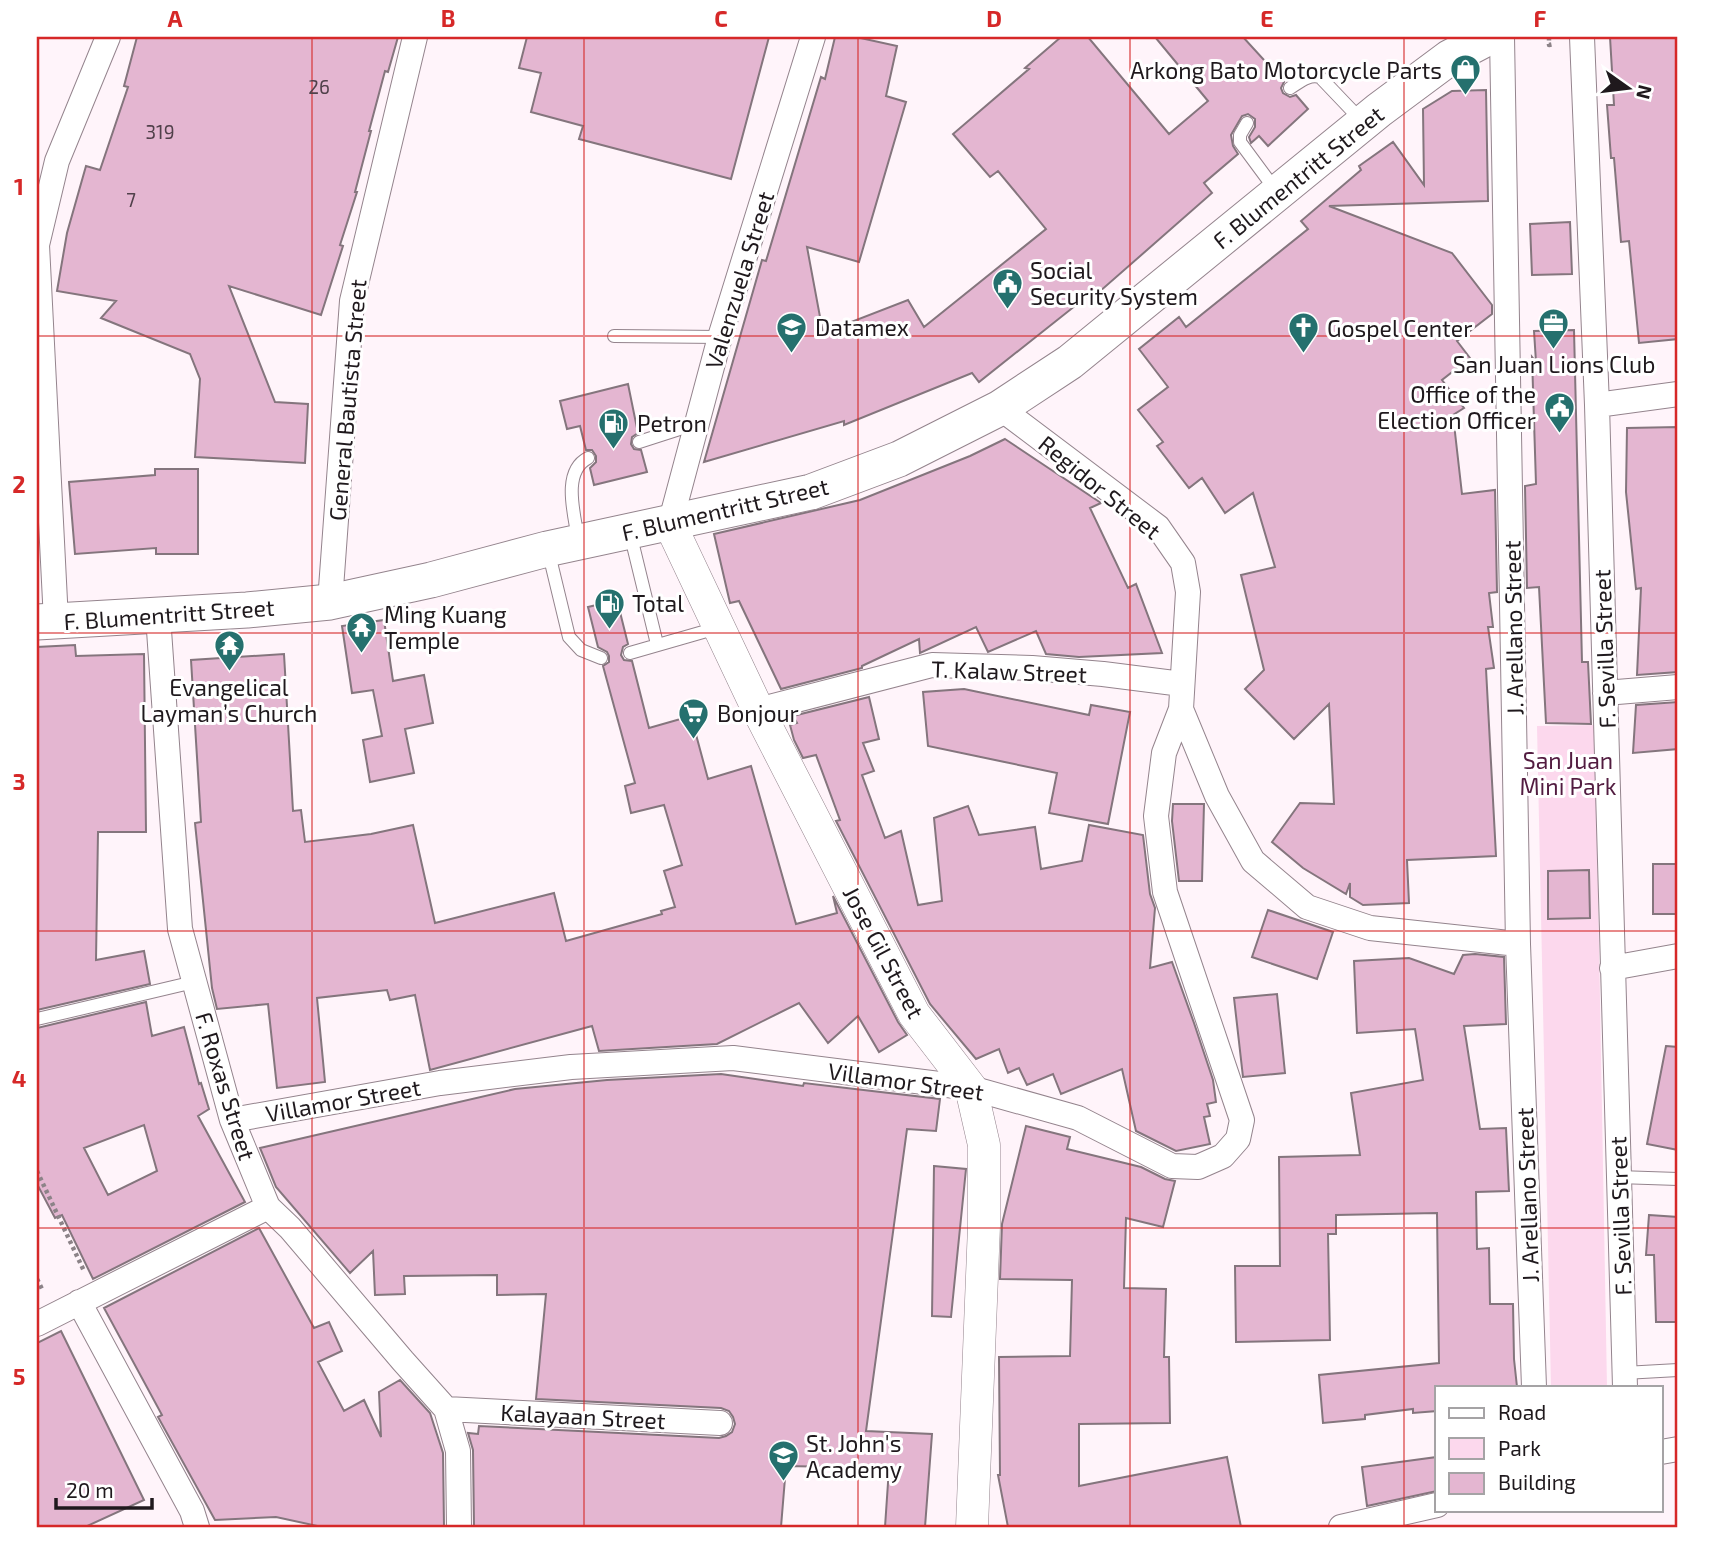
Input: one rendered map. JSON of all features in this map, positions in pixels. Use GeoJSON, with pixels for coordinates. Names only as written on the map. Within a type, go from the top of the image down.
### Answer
{"type":"FeatureCollection","features":[{"type":"Feature","properties":{"kind":"main road","name":"F. Blumentritt Street"},"geometry":{"type":"LineString","coordinates":[[46,622],[330,602],[431,580],[563,546],[811,492],[899,458],[1000,408],[1070,362],[1363,123],[1449,58],[1489,37]]}},
{"type":"Feature","properties":{"kind":"street"},"geometry":{"type":"LineString","coordinates":[[46,622],[37,245],[57,161],[108,37]]}},
{"type":"Feature","properties":{"kind":"street","name":"General Bautista Street"},"geometry":{"type":"LineString","coordinates":[[330,602],[352,301],[415,37]]}},
{"type":"Feature","properties":{"kind":"street","name":"Valenzuela Street"},"geometry":{"type":"LineString","coordinates":[[670,524],[720,337],[813,37]]}},
{"type":"Feature","properties":{"kind":"street","name":"J. Arellano Street"},"geometry":{"type":"LineString","coordinates":[[1502,37],[1518,944],[1534,1386]]}},
{"type":"Feature","properties":{"kind":"street","name":"F. Sevilla Street"},"geometry":{"type":"LineString","coordinates":[[1582,37],[1597,405],[1624,1380]]}},
{"type":"Feature","properties":{"kind":"street"},"geometry":{"type":"LineString","coordinates":[[1597,405],[1678,394]]}},
{"type":"Feature","properties":{"kind":"street","name":"Regidor Street"},"geometry":{"type":"LineString","coordinates":[[1000,408],[1158,527],[1183,564],[1188,592],[1181,709],[1217,796],[1253,861],[1307,906],[1370,928],[1518,944]]}},
{"type":"Feature","properties":{"kind":"street","name":"Jose Gil Street"},"geometry":{"type":"LineString","coordinates":[[670,524],[758,710],[914,1014],[971,1088],[984,1145],[980,1350],[972,1527]]}},
{"type":"Feature","properties":{"kind":"street","name":"F. Roxas Street"},"geometry":{"type":"LineString","coordinates":[[158,616],[180,929],[232,1120],[268,1207],[290,1228],[446,1409],[458,1451],[458,1527]]}},
{"type":"Feature","properties":{"kind":"street","name":"T. Kalaw Street"},"geometry":{"type":"LineString","coordinates":[[758,710],[932,665],[1044,669],[1182,684]]}},
{"type":"Feature","properties":{"kind":"street"},"geometry":{"type":"LineString","coordinates":[[1605,693],[1678,687]]}},
{"type":"Feature","properties":{"kind":"street","name":"Villamor Street"},"geometry":{"type":"LineString","coordinates":[[232,1120],[440,1083],[571,1067],[733,1058],[971,1088],[1078,1118],[1172,1166],[1198,1167],[1223,1156],[1238,1139],[1242,1120],[1165,891],[1156,816],[1164,753],[1181,709]]}},
{"type":"Feature","properties":{"kind":"street"},"geometry":{"type":"LineString","coordinates":[[1612,968],[1678,956]]}},
{"type":"Feature","properties":{"kind":"street"},"geometry":{"type":"LineString","coordinates":[[37,1324],[268,1207]]}},
{"type":"Feature","properties":{"kind":"street"},"geometry":{"type":"LineString","coordinates":[[87,1298],[192,1511],[197,1527]]}},
{"type":"Feature","properties":{"kind":"street","name":"Kalayaan Street"},"geometry":{"type":"LineString","coordinates":[[446,1409],[720,1423]]}},
{"type":"Feature","properties":{"kind":"street"},"geometry":{"type":"LineString","coordinates":[[1341,1527],[1435,1504]]}},
{"type":"Feature","properties":{"kind":"lane"},"geometry":{"type":"LineString","coordinates":[[1290,88],[1303,79],[1320,77],[1363,123]]}},
{"type":"Feature","properties":{"kind":"lane"},"geometry":{"type":"LineString","coordinates":[[1247,123],[1240,135],[1240,142],[1278,193]]}},
{"type":"Feature","properties":{"kind":"lane"},"geometry":{"type":"LineString","coordinates":[[614,336],[720,337]]}},
{"type":"Feature","properties":{"kind":"lane"},"geometry":{"type":"LineString","coordinates":[[639,442],[698,423]]}},
{"type":"Feature","properties":{"kind":"lane"},"geometry":{"type":"LineString","coordinates":[[588,458],[575,473],[571,484],[563,546],[569,637],[582,650],[601,658]]}},
{"type":"Feature","properties":{"kind":"lane"},"geometry":{"type":"LineString","coordinates":[[630,532],[657,645]]}},
{"type":"Feature","properties":{"kind":"lane"},"geometry":{"type":"LineString","coordinates":[[630,653],[719,627]]}},
{"type":"Feature","properties":{"kind":"lane"},"geometry":{"type":"LineString","coordinates":[[37,1019],[194,982]]}},
{"type":"Feature","properties":{"kind":"lane"},"geometry":{"type":"LineString","coordinates":[[1618,1177],[1678,1179]]}},
{"type":"Feature","properties":{"kind":"lane"},"geometry":{"type":"LineString","coordinates":[[1624,1380],[1678,1370]]}},
{"type":"Feature","properties":{"kind":"path"},"geometry":{"type":"LineString","coordinates":[[1549,37],[1549,45]]}},
{"type":"Feature","properties":{"kind":"path"},"geometry":{"type":"LineString","coordinates":[[37,1171],[87,1298]]}},
{"type":"Feature","properties":{"kind":"green space","name":"San Juan Mini Park"},"geometry":{"type":"Polygon","coordinates":[[[1595,725],[1607,1386],[1551,1386],[1537,726],[1595,725]]]}},
{"type":"Feature","properties":{"kind":"building"},"geometry":{"type":"Polygon","coordinates":[[[137,37],[398,37],[388,72],[385,71],[357,192],[340,245],[343,246],[321,315],[229,286],[275,402],[308,404],[305,463],[195,457],[200,379],[190,354],[101,318],[116,301],[57,291],[67,233],[86,166],[100,170],[128,87],[124,86],[137,37]]]}},
{"type":"Feature","properties":{"kind":"building"},"geometry":{"type":"Polygon","coordinates":[[[527,37],[769,37],[731,179],[579,139],[583,126],[531,112],[541,73],[519,68],[527,37]]]}},
{"type":"Feature","properties":{"kind":"building"},"geometry":{"type":"Polygon","coordinates":[[[835,37],[856,37],[897,46],[886,96],[906,102],[859,262],[807,247],[823,333],[908,300],[924,327],[1046,229],[998,171],[990,177],[953,134],[1029,69],[1025,68],[1061,37],[1088,37],[1169,134],[1208,101],[1155,37],[1243,37],[1284,82],[1281,88],[1283,93],[1290,97],[1296,95],[1308,109],[1268,146],[1259,136],[1251,143],[1249,137],[1255,127],[1255,119],[1248,114],[1242,116],[1231,135],[1238,154],[1204,183],[1212,193],[1098,293],[1095,290],[979,382],[972,373],[844,425],[844,421],[704,462],[762,260],[766,261],[821,77],[825,79],[835,37]]]}},
{"type":"Feature","properties":{"kind":"building"},"geometry":{"type":"Polygon","coordinates":[[[1610,37],[1678,37],[1678,339],[1639,343],[1629,241],[1621,242],[1614,158],[1611,158],[1607,105],[1614,105],[1610,37]]]}},
{"type":"Feature","properties":{"kind":"building"},"geometry":{"type":"Polygon","coordinates":[[[1486,90],[1488,201],[1329,206],[1452,253],[1492,305],[1492,314],[1457,341],[1470,358],[1442,380],[1464,408],[1453,415],[1462,494],[1495,490],[1497,592],[1489,593],[1493,627],[1488,627],[1494,668],[1486,669],[1496,856],[1407,860],[1409,903],[1363,905],[1350,897],[1350,883],[1346,894],[1303,868],[1272,842],[1300,803],[1334,804],[1329,704],[1294,739],[1245,689],[1264,670],[1241,575],[1275,567],[1253,493],[1225,513],[1202,478],[1189,488],[1157,446],[1163,442],[1138,410],[1168,387],[1139,349],[1179,317],[1186,327],[1308,229],[1301,221],[1361,170],[1359,166],[1393,142],[1424,185],[1423,109],[1452,91],[1486,90]]]}},
{"type":"Feature","properties":{"kind":"building"},"geometry":{"type":"Polygon","coordinates":[[[1570,222],[1572,274],[1532,275],[1530,224],[1570,222]]]}},
{"type":"Feature","properties":{"kind":"building"},"geometry":{"type":"Polygon","coordinates":[[[1574,330],[1582,662],[1588,662],[1591,724],[1546,723],[1539,587],[1527,588],[1525,486],[1536,484],[1532,357],[1536,362],[1534,331],[1574,330]]]}},
{"type":"Feature","properties":{"kind":"building"},"geometry":{"type":"Polygon","coordinates":[[[628,384],[638,433],[632,437],[631,444],[634,449],[641,450],[647,472],[594,485],[590,468],[596,462],[596,456],[592,450],[586,450],[580,426],[567,429],[560,401],[628,384]]]}},
{"type":"Feature","properties":{"kind":"building"},"geometry":{"type":"Polygon","coordinates":[[[1678,427],[1678,672],[1637,675],[1641,588],[1636,589],[1626,492],[1627,428],[1678,427]]]}},
{"type":"Feature","properties":{"kind":"building"},"geometry":{"type":"Polygon","coordinates":[[[1005,439],[1101,503],[1090,508],[1128,588],[1136,584],[1162,653],[1079,657],[1046,654],[1036,631],[988,652],[976,627],[920,653],[919,639],[862,668],[781,689],[739,601],[730,603],[714,534],[860,500],[1005,439]]]}},
{"type":"Feature","properties":{"kind":"building"},"geometry":{"type":"Polygon","coordinates":[[[155,469],[198,469],[198,554],[156,554],[156,548],[75,554],[69,482],[155,475],[155,469]]]}},
{"type":"Feature","properties":{"kind":"building"},"geometry":{"type":"Polygon","coordinates":[[[617,600],[628,644],[623,647],[621,655],[624,660],[632,661],[649,728],[691,716],[708,779],[751,766],[796,924],[837,913],[833,896],[907,1035],[879,1052],[858,1016],[828,1043],[799,1003],[717,1044],[599,1051],[592,1026],[430,1070],[415,995],[390,1000],[387,990],[317,998],[325,1082],[277,1088],[268,1004],[217,1009],[212,988],[195,823],[201,822],[191,660],[284,654],[293,811],[301,810],[305,842],[371,834],[413,825],[435,923],[554,893],[566,941],[662,914],[661,911],[675,907],[664,871],[682,865],[664,805],[631,813],[625,786],[635,783],[603,666],[609,662],[609,656],[598,647],[588,607],[617,600]]]}},
{"type":"Feature","properties":{"kind":"building"},"geometry":{"type":"Polygon","coordinates":[[[384,620],[393,681],[424,675],[433,723],[405,729],[414,773],[370,782],[363,740],[382,736],[373,690],[352,693],[342,626],[384,620]]]}},
{"type":"Feature","properties":{"kind":"building"},"geometry":{"type":"Polygon","coordinates":[[[75,645],[76,656],[144,654],[146,832],[98,832],[96,960],[144,951],[150,984],[37,1010],[37,647],[75,645]]]}},
{"type":"Feature","properties":{"kind":"building"},"geometry":{"type":"Polygon","coordinates":[[[964,689],[1089,715],[1091,705],[1130,712],[1108,824],[1049,813],[1057,773],[928,746],[923,692],[964,689]]]}},
{"type":"Feature","properties":{"kind":"building"},"geometry":{"type":"Polygon","coordinates":[[[869,697],[879,739],[863,743],[874,771],[862,775],[885,838],[901,831],[918,905],[942,901],[934,818],[968,806],[979,835],[1035,827],[1041,869],[1082,861],[1089,825],[1143,835],[1150,894],[1155,908],[1150,968],[1172,962],[1194,1023],[1213,1080],[1216,1102],[1207,1104],[1210,1116],[1204,1117],[1210,1144],[1176,1151],[1136,1131],[1122,1069],[1061,1094],[1053,1074],[1027,1085],[1019,1068],[1008,1073],[999,1049],[976,1059],[930,1004],[836,821],[840,820],[816,755],[803,758],[790,725],[797,723],[793,716],[869,697]]]}},
{"type":"Feature","properties":{"kind":"building"},"geometry":{"type":"Polygon","coordinates":[[[1678,702],[1678,749],[1633,753],[1636,705],[1678,702]]]}},
{"type":"Feature","properties":{"kind":"building"},"geometry":{"type":"Polygon","coordinates":[[[1173,804],[1204,804],[1202,881],[1179,881],[1172,821],[1173,804]]]}},
{"type":"Feature","properties":{"kind":"building"},"geometry":{"type":"Polygon","coordinates":[[[1653,864],[1678,864],[1678,914],[1653,914],[1653,864]]]}},
{"type":"Feature","properties":{"kind":"building"},"geometry":{"type":"Polygon","coordinates":[[[1589,870],[1590,918],[1548,919],[1548,871],[1589,870]]]}},
{"type":"Feature","properties":{"kind":"building"},"geometry":{"type":"Polygon","coordinates":[[[1268,910],[1333,932],[1317,979],[1252,957],[1268,910]]]}},
{"type":"Feature","properties":{"kind":"building"},"geometry":{"type":"Polygon","coordinates":[[[1463,955],[1504,957],[1506,1024],[1464,1026],[1480,1129],[1506,1128],[1509,1191],[1476,1192],[1477,1249],[1489,1248],[1490,1304],[1513,1304],[1517,1386],[1435,1386],[1435,1411],[1413,1413],[1413,1409],[1365,1415],[1365,1419],[1323,1423],[1319,1375],[1439,1363],[1437,1213],[1336,1215],[1336,1234],[1328,1234],[1330,1340],[1236,1342],[1235,1266],[1280,1266],[1279,1157],[1360,1155],[1351,1093],[1423,1080],[1415,1029],[1357,1033],[1354,961],[1409,958],[1454,974],[1463,955]]]}},
{"type":"Feature","properties":{"kind":"building"},"geometry":{"type":"Polygon","coordinates":[[[1277,994],[1285,1073],[1243,1077],[1234,998],[1277,994]]]}},
{"type":"Feature","properties":{"kind":"building"},"geometry":{"type":"Polygon","coordinates":[[[146,1002],[152,1036],[184,1027],[199,1084],[201,1083],[209,1109],[198,1116],[245,1202],[93,1279],[62,1215],[55,1218],[37,1184],[37,1028],[146,1002]],[[144,1125],[84,1148],[108,1195],[157,1171],[144,1125]]]}},
{"type":"Feature","properties":{"kind":"building"},"geometry":{"type":"Polygon","coordinates":[[[1666,1046],[1678,1047],[1678,1150],[1647,1144],[1666,1046]]]}},
{"type":"Feature","properties":{"kind":"building"},"geometry":{"type":"Polygon","coordinates":[[[721,1074],[803,1086],[804,1083],[940,1099],[936,1131],[907,1129],[866,1431],[932,1434],[925,1527],[885,1527],[889,1468],[786,1466],[781,1527],[474,1527],[473,1450],[468,1433],[478,1434],[479,1426],[719,1438],[732,1432],[735,1424],[733,1417],[729,1411],[721,1408],[536,1399],[546,1294],[497,1295],[497,1275],[404,1276],[405,1294],[375,1295],[373,1251],[350,1273],[276,1187],[260,1148],[515,1089],[607,1080],[721,1074]]]}},
{"type":"Feature","properties":{"kind":"building"},"geometry":{"type":"Polygon","coordinates":[[[1026,1126],[1070,1137],[1067,1149],[1141,1167],[1175,1181],[1163,1227],[1126,1218],[1124,1288],[1166,1289],[1164,1357],[1169,1357],[1170,1423],[1079,1424],[1079,1486],[1227,1457],[1241,1527],[1008,1527],[998,1475],[999,1357],[1070,1356],[1072,1280],[1000,1279],[1002,1224],[1026,1126]]]}},
{"type":"Feature","properties":{"kind":"building"},"geometry":{"type":"Polygon","coordinates":[[[934,1166],[966,1169],[951,1317],[932,1316],[934,1166]]]}},
{"type":"Feature","properties":{"kind":"building"},"geometry":{"type":"Polygon","coordinates":[[[1649,1215],[1678,1217],[1678,1322],[1656,1322],[1654,1255],[1646,1255],[1649,1215]]]}},
{"type":"Feature","properties":{"kind":"building"},"geometry":{"type":"Polygon","coordinates":[[[259,1228],[314,1328],[329,1322],[342,1351],[318,1362],[344,1411],[364,1400],[381,1437],[379,1392],[400,1380],[430,1413],[443,1453],[444,1527],[322,1527],[276,1517],[215,1520],[158,1417],[162,1415],[104,1308],[259,1228]]]}},
{"type":"Feature","properties":{"kind":"building"},"geometry":{"type":"Polygon","coordinates":[[[61,1331],[144,1500],[85,1527],[37,1527],[37,1343],[61,1331]]]}},
{"type":"Feature","properties":{"kind":"building"},"geometry":{"type":"Polygon","coordinates":[[[1435,1457],[1435,1491],[1367,1506],[1362,1467],[1435,1457]]]}},
{"type":"Feature","properties":{"kind":"place","name":"Arkong Bato Motorcycle Parts"},"geometry":{"type":"Point","coordinates":[1465,97]}},
{"type":"Feature","properties":{"kind":"place","name":"Social Security System"},"geometry":{"type":"Point","coordinates":[1007,310]}},
{"type":"Feature","properties":{"kind":"place","name":"San Juan Lions Club"},"geometry":{"type":"Point","coordinates":[1554,350]}},
{"type":"Feature","properties":{"kind":"place","name":"Datamex"},"geometry":{"type":"Point","coordinates":[792,354]}},
{"type":"Feature","properties":{"kind":"place","name":"Gospel Center"},"geometry":{"type":"Point","coordinates":[1304,355]}},
{"type":"Feature","properties":{"kind":"place","name":"Office of the Election Officer"},"geometry":{"type":"Point","coordinates":[1559,434]}},
{"type":"Feature","properties":{"kind":"place","name":"Petron"},"geometry":{"type":"Point","coordinates":[614,450]}},
{"type":"Feature","properties":{"kind":"place","name":"Total"},"geometry":{"type":"Point","coordinates":[609,630]}},
{"type":"Feature","properties":{"kind":"place","name":"Ming Kuang Temple"},"geometry":{"type":"Point","coordinates":[361,654]}},
{"type":"Feature","properties":{"kind":"place","name":"Evangelical Layman’s Church"},"geometry":{"type":"Point","coordinates":[229,673]}},
{"type":"Feature","properties":{"kind":"place","name":"Bonjour"},"geometry":{"type":"Point","coordinates":[694,740]}},
{"type":"Feature","properties":{"kind":"place","name":"St. John's Academy"},"geometry":{"type":"Point","coordinates":[783,1483]}}]}
